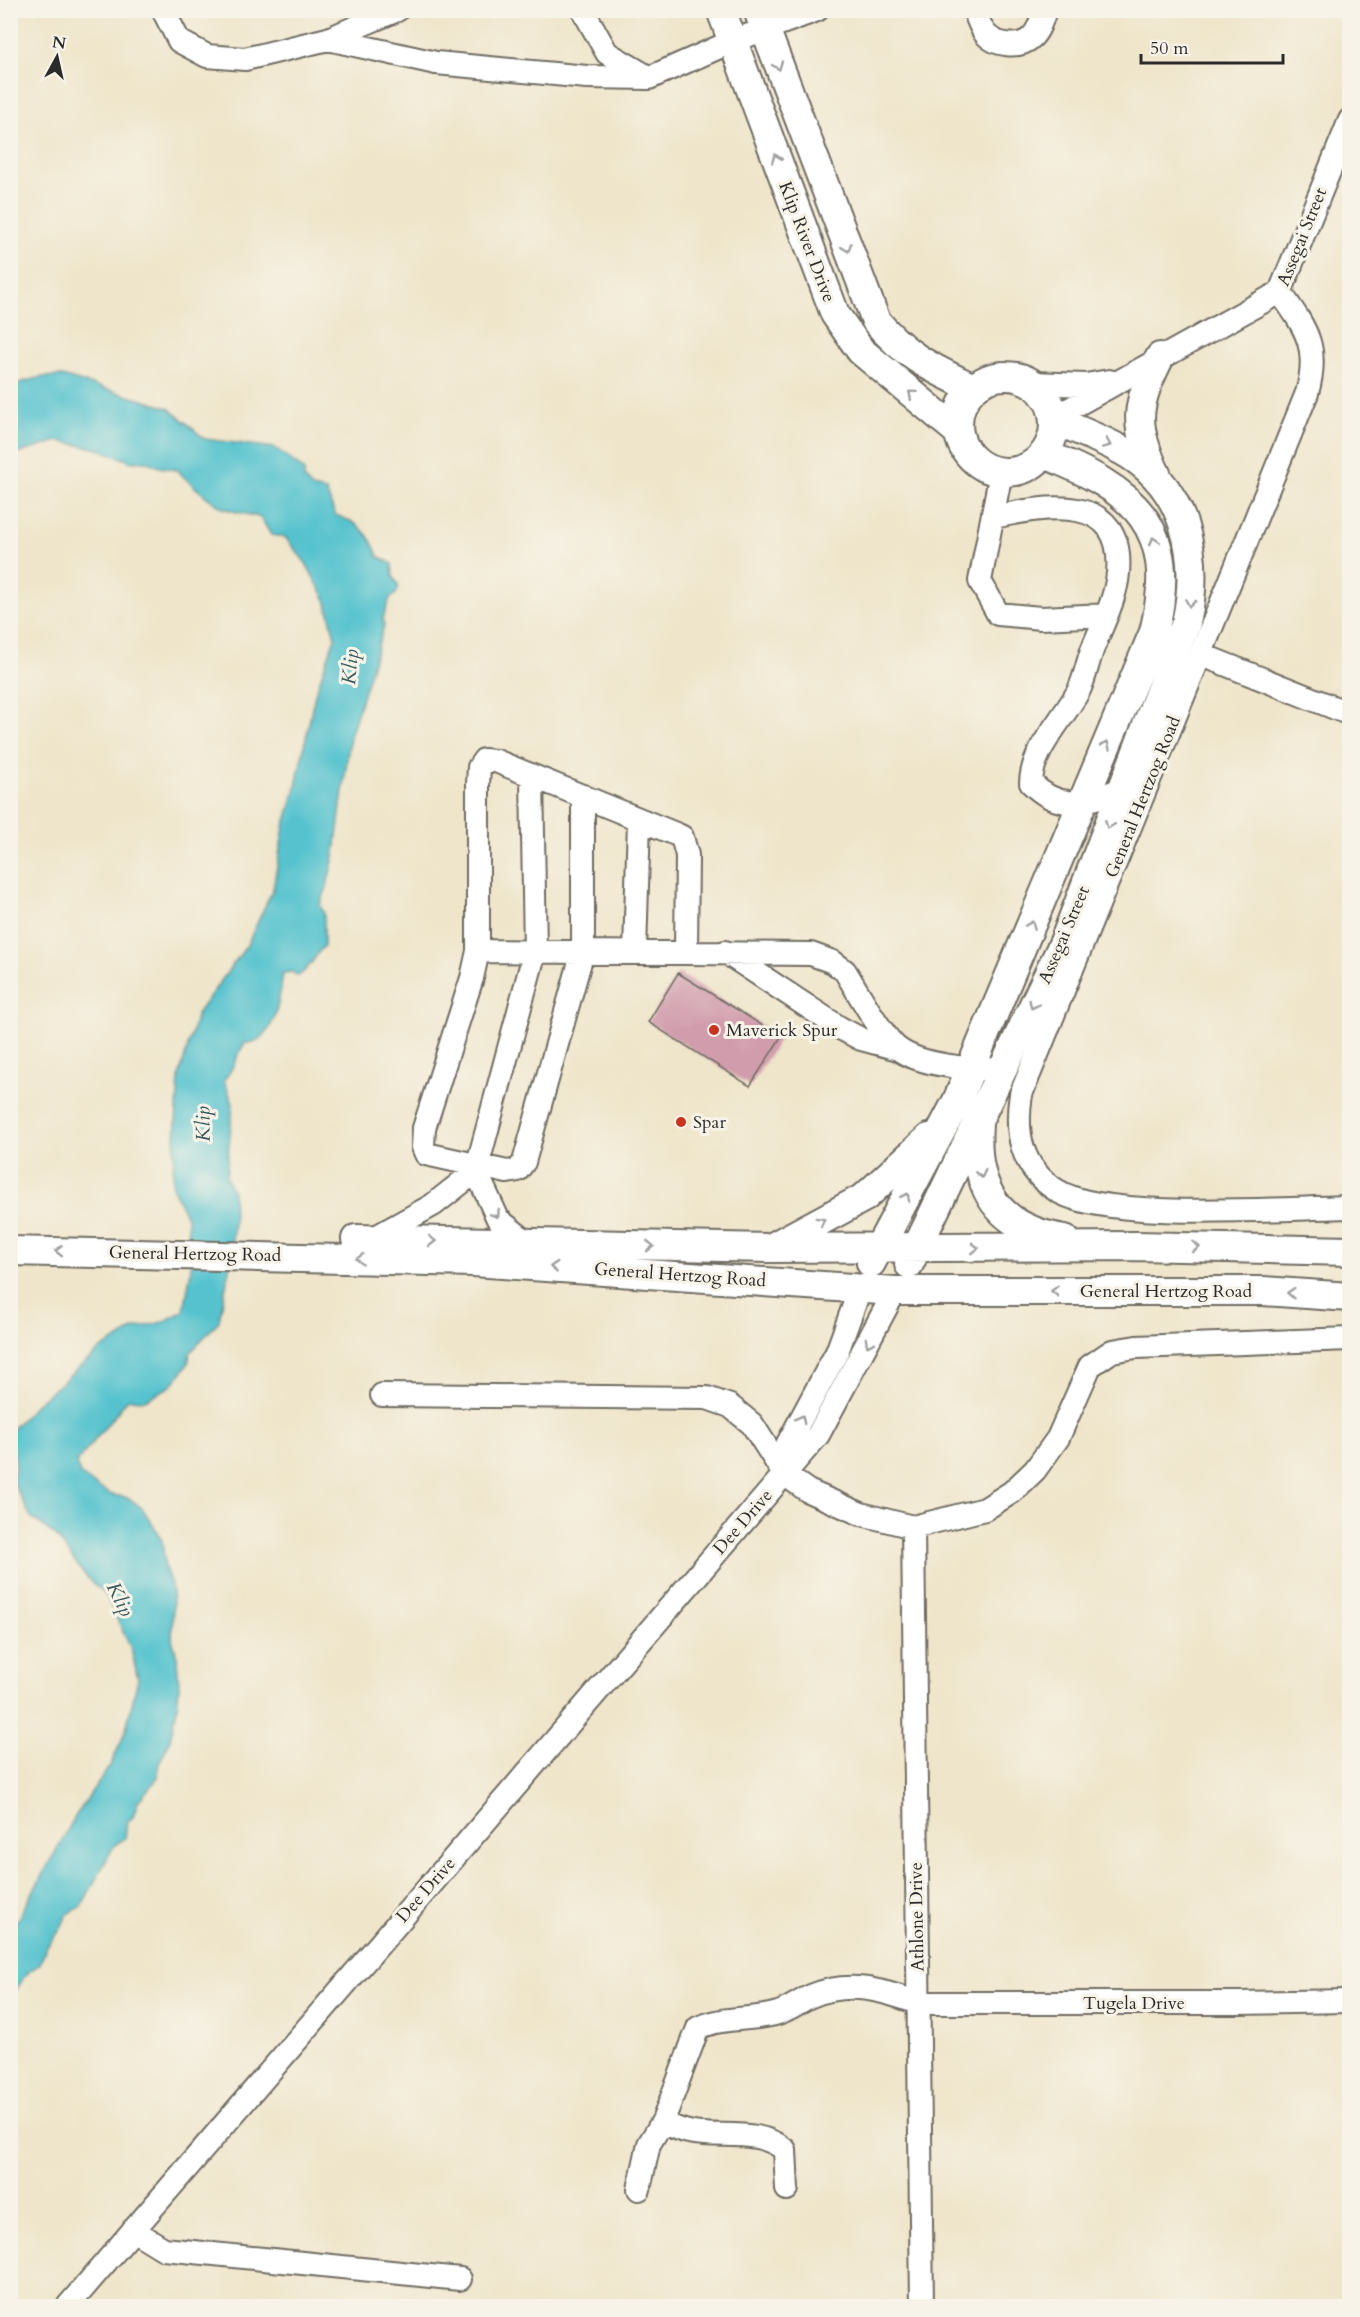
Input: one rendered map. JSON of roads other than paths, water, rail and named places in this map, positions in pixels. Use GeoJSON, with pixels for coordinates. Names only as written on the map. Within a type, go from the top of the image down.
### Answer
{"type":"FeatureCollection","features":[{"type":"Feature","properties":{"kind":"main road","name":"Klip River Drive"},"geometry":{"type":"LineString","coordinates":[[721,10],[835,314],[861,351],[957,431],[972,459],[986,468],[1001,472]]}},
{"type":"Feature","properties":{"kind":"main road","name":"Klip River Drive"},"geometry":{"type":"LineString","coordinates":[[762,21],[876,321],[898,346],[926,366],[973,388]]}},
{"type":"Feature","properties":{"kind":"main road"},"geometry":{"type":"LineString","coordinates":[[1160,357],[1143,391],[1139,410],[1141,432],[1148,456],[1160,482]]}},
{"type":"Feature","properties":{"kind":"main road"},"geometry":{"type":"LineString","coordinates":[[957,431],[957,415],[963,400],[973,388],[986,379],[1002,375],[1018,376],[1033,383],[1044,394],[1054,419],[1052,440],[1044,454],[1032,465],[1017,471],[1001,472]]}},
{"type":"Feature","properties":{"kind":"main road","name":"Assegai Street"},"geometry":{"type":"LineString","coordinates":[[895,1291],[1064,942],[1186,623],[1191,603],[1193,578],[1185,526],[1169,494],[1153,473],[1123,451],[1054,419]]}},
{"type":"Feature","properties":{"kind":"main road","name":"Assegai Street"},"geometry":{"type":"LineString","coordinates":[[860,1289],[877,1248],[948,1122],[1154,632],[1162,586],[1159,557],[1149,525],[1126,496],[1089,472],[1044,454]]}},
{"type":"Feature","properties":{"kind":"main road"},"geometry":{"type":"LineString","coordinates":[[979,1116],[976,1143],[979,1166],[984,1188],[995,1206],[1034,1230],[1058,1238],[1109,1246]]}},
{"type":"Feature","properties":{"kind":"main road"},"geometry":{"type":"LineString","coordinates":[[769,1248],[865,1197],[948,1122]]}},
{"type":"Feature","properties":{"kind":"main road","name":"General Hertzog Road"},"geometry":{"type":"LineString","coordinates":[[10,1232],[108,1242],[291,1247],[895,1291],[1263,1291],[1350,1297]]}},
{"type":"Feature","properties":{"kind":"main road","name":"General Hertzog Road"},"geometry":{"type":"LineString","coordinates":[[291,1247],[372,1239],[769,1248],[916,1249],[1109,1246],[1350,1251]]}},
{"type":"Feature","properties":{"kind":"main road","name":"General Hertzog Road"},"geometry":{"type":"LineString","coordinates":[[10,1251],[108,1242]]}},
{"type":"Feature","properties":{"kind":"street"},"geometry":{"type":"LineString","coordinates":[[163,10],[180,41],[207,56],[245,59],[328,39],[398,10]]}},
{"type":"Feature","properties":{"kind":"street"},"geometry":{"type":"LineString","coordinates":[[583,10],[607,53],[649,78]]}},
{"type":"Feature","properties":{"kind":"street"},"geometry":{"type":"LineString","coordinates":[[328,39],[436,63],[587,76],[649,78],[733,41],[762,21],[817,10]]}},
{"type":"Feature","properties":{"kind":"street"},"geometry":{"type":"LineString","coordinates":[[974,10],[984,32],[994,42],[1008,45],[1032,37],[1045,10]]}},
{"type":"Feature","properties":{"kind":"street","name":"Assegai Street"},"geometry":{"type":"LineString","coordinates":[[1054,419],[1160,357],[1280,292],[1350,120]]}},
{"type":"Feature","properties":{"kind":"street","name":"General Hertzog Road"},"geometry":{"type":"LineString","coordinates":[[1280,292],[1311,340],[1312,376],[1202,655],[1021,1094],[1017,1122],[1023,1151],[1035,1172],[1055,1190],[1082,1202],[1153,1209],[1350,1207]]}},
{"type":"Feature","properties":{"kind":"street"},"geometry":{"type":"LineString","coordinates":[[1033,383],[1086,385],[1128,376]]}},
{"type":"Feature","properties":{"kind":"street"},"geometry":{"type":"LineString","coordinates":[[1001,472],[980,581],[998,614],[1041,618],[1106,615]]}},
{"type":"Feature","properties":{"kind":"street"},"geometry":{"type":"LineString","coordinates":[[993,517],[1057,507],[1077,508],[1097,516],[1110,529],[1118,554],[1116,587],[1088,658],[1080,687],[1065,716],[1038,754],[1032,771],[1031,783],[1042,794],[1060,802],[1082,803],[1123,789]]}},
{"type":"Feature","properties":{"kind":"street"},"geometry":{"type":"LineString","coordinates":[[1202,655],[1350,714]]}},
{"type":"Feature","properties":{"kind":"street"},"geometry":{"type":"LineString","coordinates":[[583,796],[583,951],[524,1162],[513,1173],[476,1169],[426,1154],[422,1139],[478,951],[479,767],[484,760],[492,760],[583,796],[639,820],[678,835],[685,842],[686,952]]}},
{"type":"Feature","properties":{"kind":"street"},"geometry":{"type":"LineString","coordinates":[[372,1239],[434,1205],[476,1169],[535,951],[532,776]]}},
{"type":"Feature","properties":{"kind":"street"},"geometry":{"type":"LineString","coordinates":[[635,952],[639,820]]}},
{"type":"Feature","properties":{"kind":"street"},"geometry":{"type":"LineString","coordinates":[[478,951],[811,954],[833,962],[845,971],[898,1049]]}},
{"type":"Feature","properties":{"kind":"street"},"geometry":{"type":"LineString","coordinates":[[725,952],[840,1028],[861,1039],[942,1065],[970,1070],[1002,1069]]}},
{"type":"Feature","properties":{"kind":"street"},"geometry":{"type":"LineString","coordinates":[[476,1169],[498,1219],[528,1243]]}},
{"type":"Feature","properties":{"kind":"street","name":"Dee Drive"},"geometry":{"type":"LineString","coordinates":[[784,1474],[787,1445],[837,1352],[860,1289]]}},
{"type":"Feature","properties":{"kind":"street","name":"Dee Drive"},"geometry":{"type":"LineString","coordinates":[[68,2307],[818,1435],[895,1291]]}},
{"type":"Feature","properties":{"kind":"street"},"geometry":{"type":"LineString","coordinates":[[382,1395],[707,1398],[730,1406],[752,1425],[784,1474],[808,1491],[861,1514],[913,1527],[985,1509],[1012,1492],[1035,1470],[1058,1438],[1090,1366],[1112,1351],[1136,1347],[1350,1339]]}},
{"type":"Feature","properties":{"kind":"street","name":"Athlone Drive"},"geometry":{"type":"LineString","coordinates":[[913,1527],[922,2307]]}},
{"type":"Feature","properties":{"kind":"street","name":"Tugela Drive"},"geometry":{"type":"LineString","coordinates":[[639,2189],[650,2144],[663,2121],[698,2028],[713,2021],[779,2013],[814,1995],[846,1987],[879,1989],[918,2003],[1350,2001]]}},
{"type":"Feature","properties":{"kind":"street"},"geometry":{"type":"LineString","coordinates":[[663,2121],[676,2130],[693,2134],[758,2136],[775,2141],[785,2150],[788,2189]]}},
{"type":"Feature","properties":{"kind":"street"},"geometry":{"type":"LineString","coordinates":[[133,2230],[164,2249],[460,2279]]}},
{"type":"Feature","properties":{"kind":"water","name":"Klip"},"geometry":{"type":"Polygon","coordinates":[[[62,376],[169,408],[205,439],[275,448],[304,470],[304,479],[312,488],[326,491],[335,515],[362,529],[378,556],[392,564],[393,576],[399,586],[396,594],[390,598],[383,618],[384,626],[350,737],[335,852],[320,905],[324,913],[324,946],[298,976],[292,972],[283,973],[278,1005],[270,1027],[264,1036],[245,1043],[224,1080],[233,1104],[226,1177],[233,1192],[234,1220],[229,1270],[219,1321],[190,1353],[188,1364],[171,1386],[145,1400],[128,1399],[76,1463],[80,1474],[92,1483],[109,1494],[129,1498],[143,1509],[162,1540],[165,1568],[171,1584],[172,1639],[177,1657],[179,1687],[177,1709],[169,1743],[159,1763],[158,1778],[138,1801],[133,1817],[127,1822],[125,1838],[114,1846],[81,1907],[67,1914],[60,1930],[46,1947],[40,1964],[26,1974],[11,1998],[11,1931],[75,1817],[110,1766],[125,1733],[138,1679],[131,1649],[106,1595],[87,1578],[56,1536],[31,1517],[12,1481],[15,1461],[11,1430],[36,1404],[102,1348],[134,1329],[163,1322],[184,1311],[191,1270],[187,1217],[172,1187],[179,1077],[197,1014],[247,945],[273,889],[284,827],[295,791],[315,694],[335,638],[326,600],[305,562],[285,537],[271,535],[261,518],[216,504],[178,470],[159,467],[146,461],[132,462],[99,449],[58,441],[11,456],[11,385],[42,377],[62,376]]]}},
{"type":"Feature","properties":{"kind":"place","name":"Maverick Spur"},"geometry":{"type":"Point","coordinates":[714,1030]}},
{"type":"Feature","properties":{"kind":"place","name":"Spar"},"geometry":{"type":"Point","coordinates":[681,1122]}}]}
